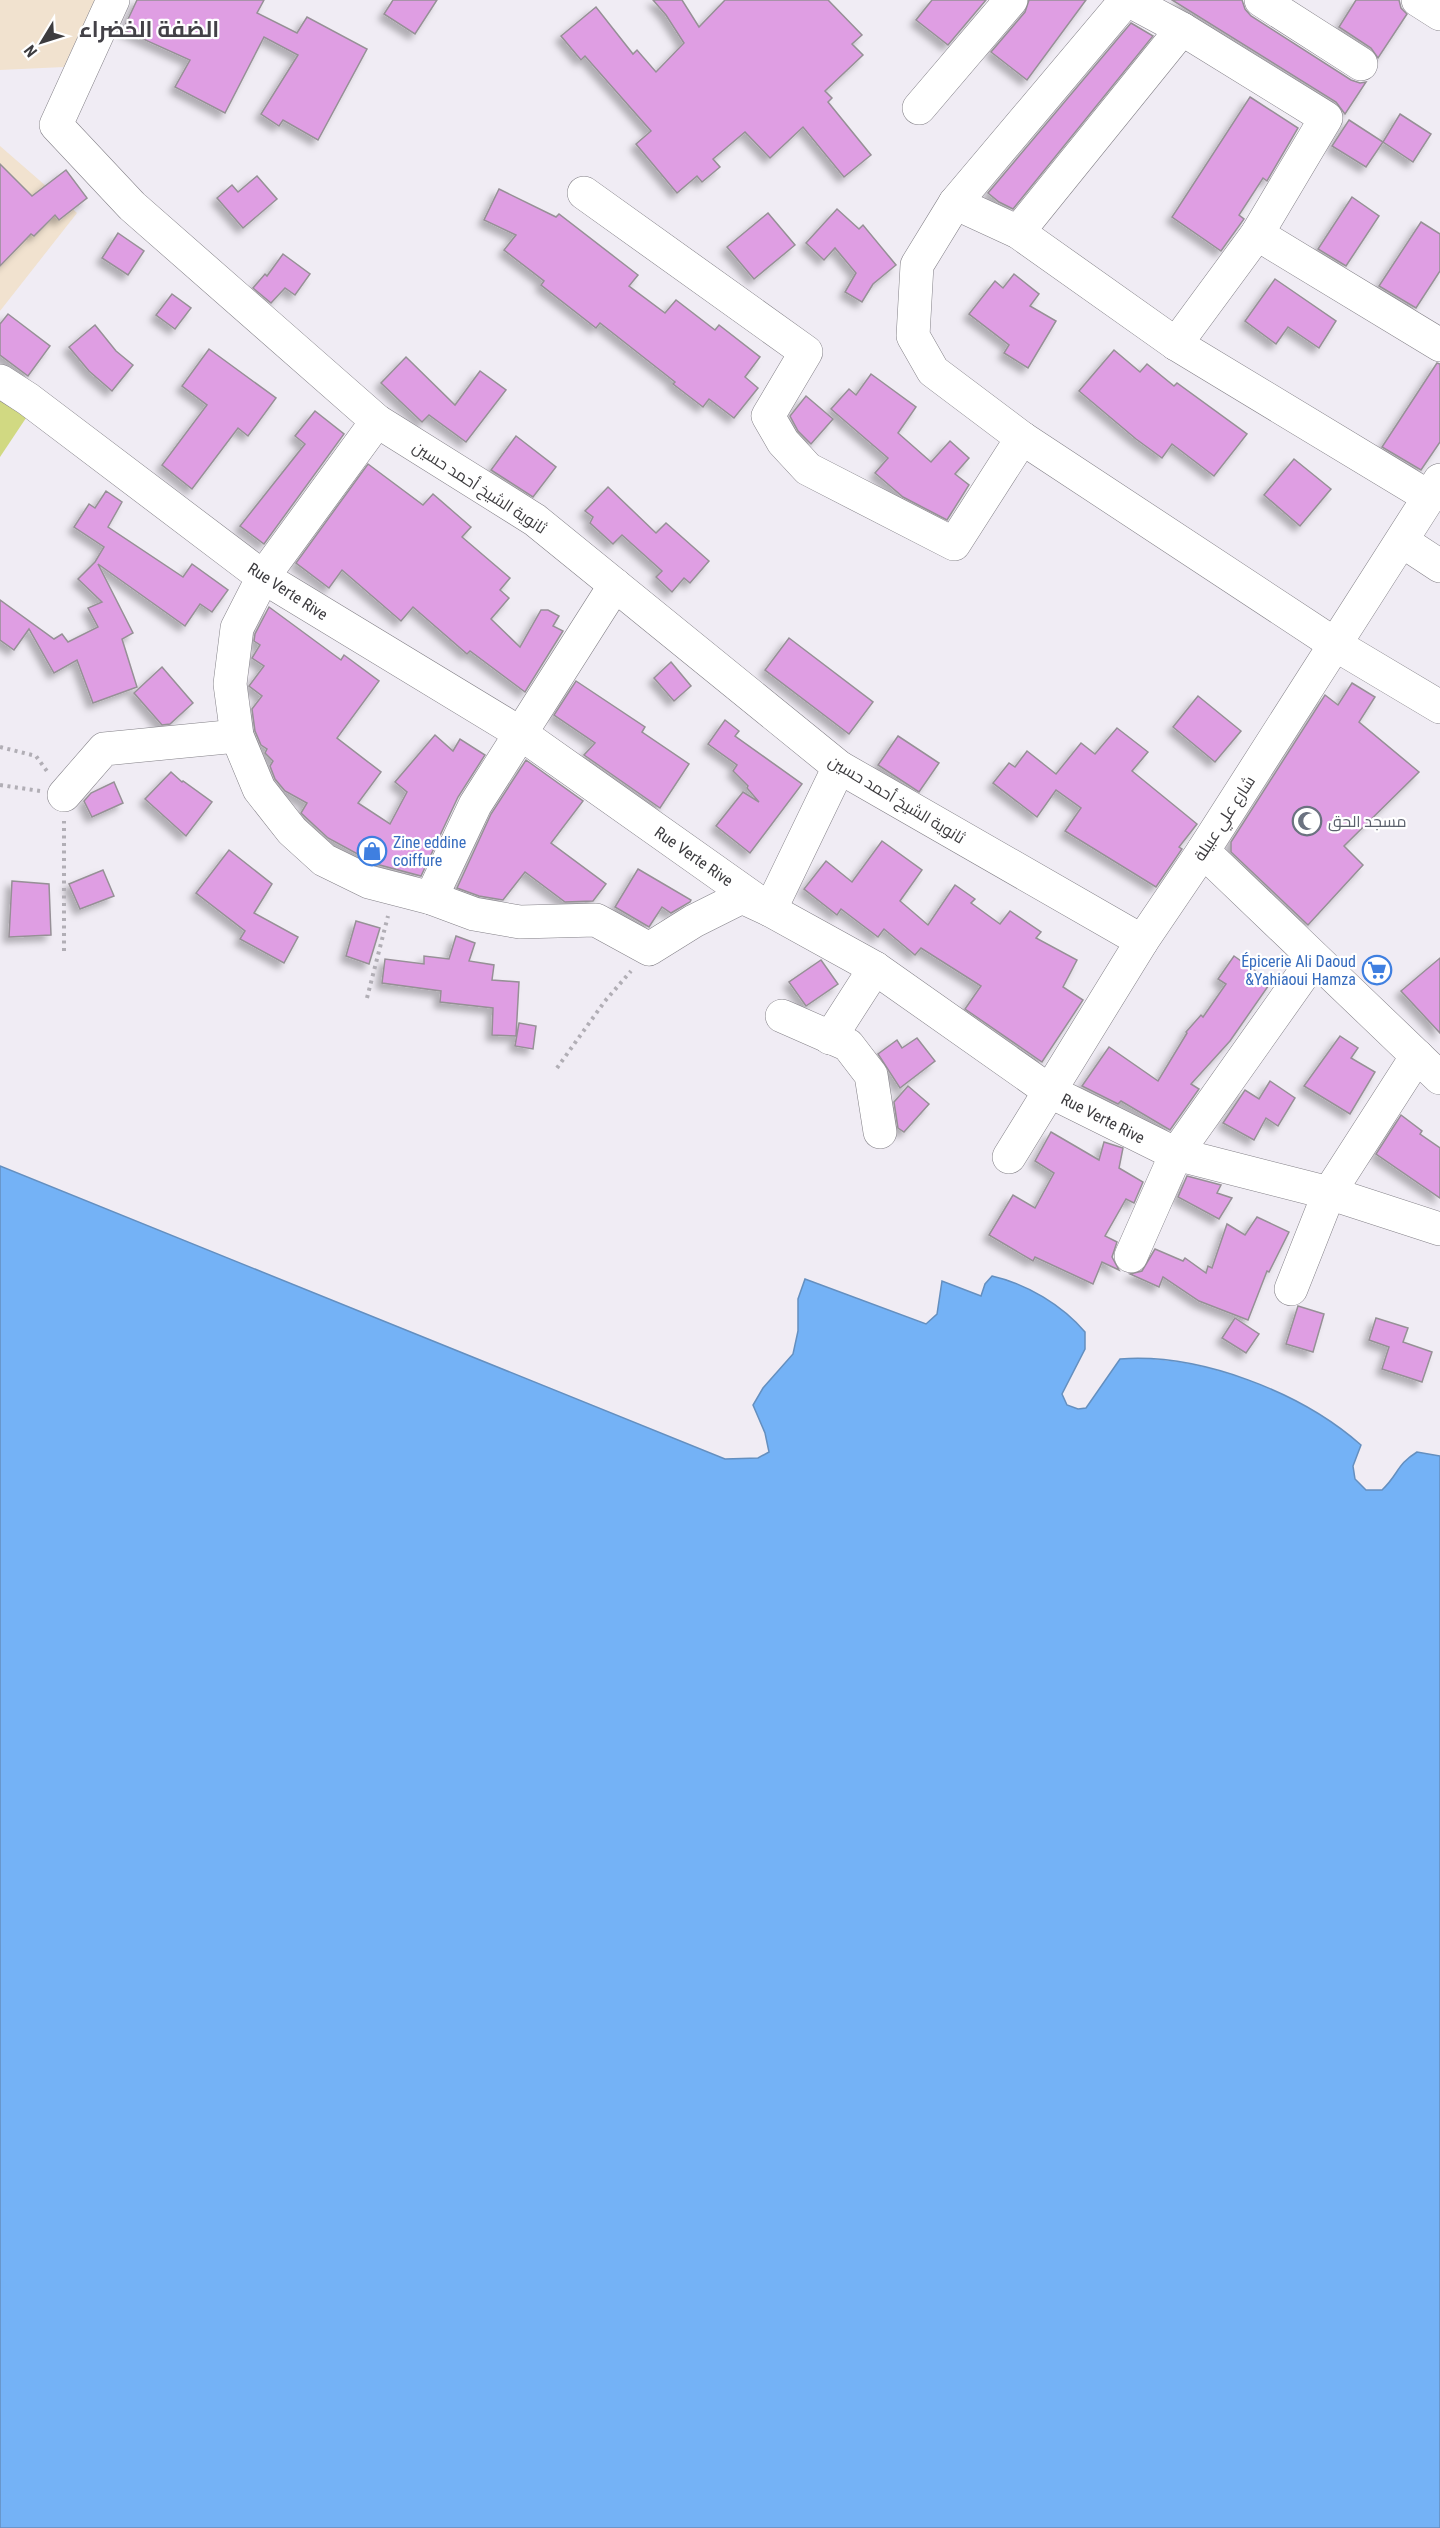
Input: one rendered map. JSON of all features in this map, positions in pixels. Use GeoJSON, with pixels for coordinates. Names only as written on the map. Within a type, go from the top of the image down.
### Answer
{"type":"FeatureCollection","features":[{"type":"Feature","properties":{"kind":"street","name":"ثانوية الشيخ أحمد حسين"},"geometry":{"type":"LineString","coordinates":[[113,0],[56,125],[132,206],[377,421],[535,520],[839,767],[1142,941]]}},
{"type":"Feature","properties":{"kind":"street"},"geometry":{"type":"LineString","coordinates":[[920,108],[1011,0]]}},
{"type":"Feature","properties":{"kind":"street"},"geometry":{"type":"LineString","coordinates":[[1176,344],[1257,234],[1326,118],[1182,29],[1127,0],[955,202],[917,265],[913,336],[933,371],[1022,438],[1336,645],[1440,707]]}},
{"type":"Feature","properties":{"kind":"street"},"geometry":{"type":"LineString","coordinates":[[1261,0],[1361,64]]}},
{"type":"Feature","properties":{"kind":"street"},"geometry":{"type":"LineString","coordinates":[[1418,0],[1440,14]]}},
{"type":"Feature","properties":{"kind":"street"},"geometry":{"type":"LineString","coordinates":[[1018,232],[1182,29]]}},
{"type":"Feature","properties":{"kind":"street"},"geometry":{"type":"LineString","coordinates":[[584,193],[806,352],[768,416],[783,442],[808,469],[954,544],[1022,438]]}},
{"type":"Feature","properties":{"kind":"street"},"geometry":{"type":"LineString","coordinates":[[955,202],[1018,232],[1176,344],[1434,488]]}},
{"type":"Feature","properties":{"kind":"street"},"geometry":{"type":"LineString","coordinates":[[1257,234],[1440,345]]}},
{"type":"Feature","properties":{"kind":"street","name":"Rue Verte Rive"},"geometry":{"type":"LineString","coordinates":[[0,381],[38,406],[262,577],[520,733],[770,909],[875,968],[1051,1092],[1176,1154],[1329,1193],[1440,1229]]}},
{"type":"Feature","properties":{"kind":"street"},"geometry":{"type":"LineString","coordinates":[[377,421],[262,577],[237,628],[230,684],[237,736],[259,789],[292,831],[324,860],[369,882],[431,898],[474,914],[520,922],[596,920],[649,950],[694,921],[742,897],[770,909],[839,767]]}},
{"type":"Feature","properties":{"kind":"street","name":"شارع علي عبيلة"},"geometry":{"type":"LineString","coordinates":[[1010,1157],[1142,941],[1336,645],[1434,488]]}},
{"type":"Feature","properties":{"kind":"street"},"geometry":{"type":"LineString","coordinates":[[1402,541],[1440,566]]}},
{"type":"Feature","properties":{"kind":"street"},"geometry":{"type":"LineString","coordinates":[[431,898],[475,805],[615,585]]}},
{"type":"Feature","properties":{"kind":"street"},"geometry":{"type":"LineString","coordinates":[[64,795],[104,749],[237,736]]}},
{"type":"Feature","properties":{"kind":"street"},"geometry":{"type":"LineString","coordinates":[[1203,851],[1429,1067],[1329,1193],[1291,1289]]}},
{"type":"Feature","properties":{"kind":"street"},"geometry":{"type":"LineString","coordinates":[[1131,1257],[1176,1154],[1314,959]]}},
{"type":"Feature","properties":{"kind":"street"},"geometry":{"type":"LineString","coordinates":[[830,1038],[875,968]]}},
{"type":"Feature","properties":{"kind":"street"},"geometry":{"type":"LineString","coordinates":[[782,1016],[848,1045],[871,1075],[880,1132]]}},
{"type":"Feature","properties":{"kind":"path"},"geometry":{"type":"LineString","coordinates":[[0,747],[36,756],[64,795],[64,951]]}},
{"type":"Feature","properties":{"kind":"path"},"geometry":{"type":"LineString","coordinates":[[0,785],[64,795]]}},
{"type":"Feature","properties":{"kind":"path"},"geometry":{"type":"LineString","coordinates":[[367,998],[395,889]]}},
{"type":"Feature","properties":{"kind":"path"},"geometry":{"type":"LineString","coordinates":[[557,1068],[605,1001],[649,950]]}},
{"type":"Feature","properties":{"kind":"shaded area"},"geometry":{"type":"Polygon","coordinates":[[[0,0],[95,0],[64,67],[0,70],[0,0]]]}},
{"type":"Feature","properties":{"kind":"shaded area"},"geometry":{"type":"Polygon","coordinates":[[[0,146],[77,213],[0,311],[0,146]]]}},
{"type":"Feature","properties":{"kind":"green space"},"geometry":{"type":"Polygon","coordinates":[[[0,388],[32,409],[0,457],[0,388]]]}},
{"type":"Feature","properties":{"kind":"water"},"geometry":{"type":"Polygon","coordinates":[[[0,1166],[725,1459],[758,1458],[769,1452],[765,1433],[753,1405],[763,1388],[793,1354],[798,1331],[798,1299],[805,1279],[926,1324],[937,1314],[942,1281],[981,1296],[985,1284],[992,1276],[1018,1284],[1043,1297],[1066,1313],[1085,1332],[1085,1349],[1062,1394],[1067,1405],[1078,1409],[1086,1408],[1120,1359],[1183,1362],[1248,1380],[1309,1408],[1337,1426],[1361,1445],[1353,1466],[1355,1479],[1366,1490],[1382,1490],[1405,1461],[1417,1452],[1440,1456],[1440,2528],[0,2528],[0,1166]]]}},
{"type":"Feature","properties":{"kind":"building"},"geometry":{"type":"Polygon","coordinates":[[[137,0],[264,0],[257,13],[297,33],[307,17],[367,49],[318,140],[283,120],[279,126],[261,114],[298,55],[264,37],[225,113],[175,87],[190,60],[123,30],[137,0]]]}},
{"type":"Feature","properties":{"kind":"building"},"geometry":{"type":"Polygon","coordinates":[[[393,0],[437,0],[415,34],[384,14],[393,0]]]}},
{"type":"Feature","properties":{"kind":"building"},"geometry":{"type":"Polygon","coordinates":[[[653,0],[682,0],[699,27],[725,0],[828,0],[862,35],[852,44],[863,55],[825,91],[832,98],[828,102],[871,155],[844,177],[803,127],[770,158],[745,132],[713,159],[720,167],[702,182],[697,176],[677,193],[636,144],[651,131],[585,56],[581,60],[561,36],[596,7],[633,54],[637,50],[656,72],[684,43],[653,0]]]}},
{"type":"Feature","properties":{"kind":"building"},"geometry":{"type":"Polygon","coordinates":[[[932,0],[986,0],[948,45],[916,20],[932,0]]]}},
{"type":"Feature","properties":{"kind":"building"},"geometry":{"type":"Polygon","coordinates":[[[1029,0],[1086,0],[1027,80],[991,52],[1025,12],[1029,0]]]}},
{"type":"Feature","properties":{"kind":"building"},"geometry":{"type":"Polygon","coordinates":[[[1172,0],[1242,0],[1251,16],[1351,80],[1366,82],[1345,114],[1336,102],[1172,0]]]}},
{"type":"Feature","properties":{"kind":"building"},"geometry":{"type":"Polygon","coordinates":[[[1356,0],[1399,0],[1401,8],[1407,14],[1378,58],[1371,48],[1339,27],[1356,0]]]}},
{"type":"Feature","properties":{"kind":"building"},"geometry":{"type":"Polygon","coordinates":[[[1131,23],[1153,36],[1013,209],[999,202],[988,193],[1131,23]]]}},
{"type":"Feature","properties":{"kind":"building"},"geometry":{"type":"Polygon","coordinates":[[[1250,97],[1298,128],[1267,181],[1263,178],[1239,215],[1244,219],[1221,251],[1172,217],[1250,97]]]}},
{"type":"Feature","properties":{"kind":"building"},"geometry":{"type":"Polygon","coordinates":[[[1400,114],[1431,134],[1413,162],[1383,142],[1400,114]]]}},
{"type":"Feature","properties":{"kind":"building"},"geometry":{"type":"Polygon","coordinates":[[[1349,120],[1383,142],[1366,167],[1332,146],[1349,120]]]}},
{"type":"Feature","properties":{"kind":"building"},"geometry":{"type":"Polygon","coordinates":[[[0,164],[32,196],[66,170],[87,198],[59,220],[55,215],[34,236],[31,234],[0,266],[0,164]]]}},
{"type":"Feature","properties":{"kind":"building"},"geometry":{"type":"Polygon","coordinates":[[[257,176],[277,199],[243,228],[217,198],[232,185],[238,192],[257,176]]]}},
{"type":"Feature","properties":{"kind":"building"},"geometry":{"type":"Polygon","coordinates":[[[499,189],[556,217],[559,214],[638,275],[629,286],[665,313],[676,300],[715,330],[719,325],[760,357],[745,377],[758,388],[734,418],[709,399],[703,407],[600,323],[596,328],[541,285],[544,281],[504,250],[516,235],[484,220],[499,189]]]}},
{"type":"Feature","properties":{"kind":"building"},"geometry":{"type":"Polygon","coordinates":[[[1352,197],[1379,216],[1346,266],[1318,249],[1352,197]]]}},
{"type":"Feature","properties":{"kind":"building"},"geometry":{"type":"Polygon","coordinates":[[[837,209],[859,229],[863,225],[896,265],[873,284],[862,302],[845,292],[856,273],[835,248],[824,260],[806,243],[837,209]]]}},
{"type":"Feature","properties":{"kind":"building"},"geometry":{"type":"Polygon","coordinates":[[[768,213],[795,245],[754,279],[727,247],[768,213]]]}},
{"type":"Feature","properties":{"kind":"building"},"geometry":{"type":"Polygon","coordinates":[[[1421,222],[1440,234],[1440,271],[1416,308],[1379,286],[1421,222]]]}},
{"type":"Feature","properties":{"kind":"building"},"geometry":{"type":"Polygon","coordinates":[[[118,233],[144,251],[128,275],[102,258],[118,233]]]}},
{"type":"Feature","properties":{"kind":"building"},"geometry":{"type":"Polygon","coordinates":[[[283,254],[310,274],[295,295],[285,288],[271,303],[253,288],[265,274],[267,276],[283,254]]]}},
{"type":"Feature","properties":{"kind":"building"},"geometry":{"type":"Polygon","coordinates":[[[1014,274],[1039,294],[1030,306],[1056,321],[1028,368],[1004,353],[1009,345],[969,314],[995,281],[1003,288],[1014,274]]]}},
{"type":"Feature","properties":{"kind":"building"},"geometry":{"type":"Polygon","coordinates":[[[1275,279],[1336,321],[1319,348],[1288,327],[1276,344],[1245,321],[1275,279]]]}},
{"type":"Feature","properties":{"kind":"building"},"geometry":{"type":"Polygon","coordinates":[[[172,294],[191,308],[175,329],[156,315],[172,294]]]}},
{"type":"Feature","properties":{"kind":"building"},"geometry":{"type":"Polygon","coordinates":[[[8,314],[50,346],[28,376],[0,355],[0,324],[8,314]]]}},
{"type":"Feature","properties":{"kind":"building"},"geometry":{"type":"Polygon","coordinates":[[[95,325],[116,351],[133,365],[112,391],[89,371],[69,347],[95,325]]]}},
{"type":"Feature","properties":{"kind":"building"},"geometry":{"type":"Polygon","coordinates":[[[209,349],[276,398],[248,436],[238,428],[192,489],[162,465],[207,405],[182,386],[209,349]]]}},
{"type":"Feature","properties":{"kind":"building"},"geometry":{"type":"Polygon","coordinates":[[[1114,350],[1140,372],[1147,364],[1174,386],[1177,383],[1247,434],[1214,476],[1172,444],[1162,458],[1079,391],[1114,350]]]}},
{"type":"Feature","properties":{"kind":"building"},"geometry":{"type":"Polygon","coordinates":[[[406,357],[455,405],[480,371],[506,390],[466,442],[429,415],[422,422],[381,383],[406,357]]]}},
{"type":"Feature","properties":{"kind":"building"},"geometry":{"type":"Polygon","coordinates":[[[1437,363],[1440,364],[1440,442],[1421,470],[1382,447],[1437,363]]]}},
{"type":"Feature","properties":{"kind":"building"},"geometry":{"type":"Polygon","coordinates":[[[871,374],[916,407],[898,433],[931,462],[950,441],[969,458],[955,474],[969,485],[947,520],[903,497],[875,473],[888,458],[831,409],[849,389],[856,395],[871,374]]]}},
{"type":"Feature","properties":{"kind":"building"},"geometry":{"type":"Polygon","coordinates":[[[806,396],[833,419],[811,444],[798,431],[790,416],[806,396]]]}},
{"type":"Feature","properties":{"kind":"building"},"geometry":{"type":"Polygon","coordinates":[[[315,411],[344,434],[264,544],[240,526],[305,444],[295,436],[315,411]]]}},
{"type":"Feature","properties":{"kind":"building"},"geometry":{"type":"Polygon","coordinates":[[[516,436],[556,467],[533,497],[491,470],[516,436]]]}},
{"type":"Feature","properties":{"kind":"building"},"geometry":{"type":"Polygon","coordinates":[[[1294,459],[1331,489],[1300,526],[1264,495],[1294,459]]]}},
{"type":"Feature","properties":{"kind":"building"},"geometry":{"type":"Polygon","coordinates":[[[368,464],[423,505],[433,494],[471,527],[462,537],[510,578],[500,590],[509,598],[491,619],[520,647],[541,610],[548,610],[559,616],[553,626],[563,631],[525,692],[470,651],[467,654],[413,607],[401,621],[342,570],[329,588],[296,563],[368,464]]]}},
{"type":"Feature","properties":{"kind":"building"},"geometry":{"type":"Polygon","coordinates":[[[608,487],[656,533],[666,523],[709,561],[690,583],[684,578],[672,592],[656,577],[662,571],[622,535],[613,544],[590,523],[593,517],[585,511],[608,487]]]}},
{"type":"Feature","properties":{"kind":"building"},"geometry":{"type":"Polygon","coordinates":[[[106,491],[122,502],[108,527],[183,577],[192,564],[228,590],[212,612],[200,604],[185,626],[98,564],[133,633],[122,639],[137,687],[93,703],[77,660],[54,673],[29,629],[14,650],[0,640],[0,600],[54,639],[62,634],[68,642],[98,627],[88,608],[102,602],[78,579],[95,562],[104,547],[74,527],[89,504],[95,508],[106,491]]]}},
{"type":"Feature","properties":{"kind":"building"},"geometry":{"type":"Polygon","coordinates":[[[269,607],[341,660],[344,655],[379,681],[337,738],[381,772],[358,803],[390,824],[407,792],[395,782],[435,735],[453,751],[460,739],[485,755],[458,797],[421,876],[376,864],[328,838],[301,813],[307,803],[285,791],[275,779],[270,766],[273,761],[265,753],[267,749],[261,745],[255,731],[252,709],[262,696],[249,686],[264,666],[252,658],[260,645],[254,641],[255,634],[269,607]]]}},
{"type":"Feature","properties":{"kind":"building"},"geometry":{"type":"Polygon","coordinates":[[[789,638],[873,702],[849,734],[765,670],[789,638]]]}},
{"type":"Feature","properties":{"kind":"building"},"geometry":{"type":"Polygon","coordinates":[[[671,662],[691,686],[674,701],[654,678],[671,662]]]}},
{"type":"Feature","properties":{"kind":"building"},"geometry":{"type":"Polygon","coordinates":[[[162,667],[193,703],[170,724],[162,725],[134,693],[162,667]]]}},
{"type":"Feature","properties":{"kind":"building"},"geometry":{"type":"Polygon","coordinates":[[[576,681],[645,727],[642,732],[689,764],[660,808],[584,755],[595,743],[554,715],[576,681]]]}},
{"type":"Feature","properties":{"kind":"building","name":"مسجد الحق"},"geometry":{"type":"Polygon","coordinates":[[[1352,683],[1375,697],[1359,722],[1419,772],[1344,846],[1363,865],[1308,925],[1231,852],[1231,842],[1325,695],[1338,705],[1352,683]]]}},
{"type":"Feature","properties":{"kind":"building"},"geometry":{"type":"Polygon","coordinates":[[[1198,696],[1241,731],[1215,762],[1173,727],[1198,696]]]}},
{"type":"Feature","properties":{"kind":"building"},"geometry":{"type":"Polygon","coordinates":[[[725,720],[739,731],[735,736],[802,784],[750,853],[716,826],[743,792],[759,802],[747,788],[748,786],[733,771],[737,765],[708,744],[725,720]]]}},
{"type":"Feature","properties":{"kind":"building"},"geometry":{"type":"Polygon","coordinates":[[[1117,728],[1148,752],[1132,771],[1197,824],[1179,847],[1182,849],[1156,887],[1065,831],[1081,808],[1056,790],[1037,817],[993,783],[1009,763],[1015,767],[1027,751],[1056,774],[1081,743],[1095,754],[1117,728]]]}},
{"type":"Feature","properties":{"kind":"building"},"geometry":{"type":"Polygon","coordinates":[[[898,736],[939,763],[919,792],[878,765],[898,736]]]}},
{"type":"Feature","properties":{"kind":"building"},"geometry":{"type":"Polygon","coordinates":[[[526,760],[583,801],[551,843],[606,884],[593,901],[565,902],[525,872],[503,900],[479,896],[457,888],[491,814],[526,760]]]}},
{"type":"Feature","properties":{"kind":"building"},"geometry":{"type":"Polygon","coordinates":[[[171,772],[212,802],[186,836],[145,799],[171,772]]]}},
{"type":"Feature","properties":{"kind":"building"},"geometry":{"type":"Polygon","coordinates":[[[114,782],[123,803],[92,817],[84,801],[91,793],[114,782]]]}},
{"type":"Feature","properties":{"kind":"building"},"geometry":{"type":"Polygon","coordinates":[[[882,841],[922,870],[900,901],[928,925],[955,885],[975,899],[971,903],[1000,924],[1010,911],[1041,932],[1036,938],[1077,960],[1063,987],[1083,1000],[1042,1062],[965,1009],[981,986],[921,948],[915,955],[884,929],[878,937],[841,909],[837,915],[804,889],[826,861],[852,882],[882,841]]]}},
{"type":"Feature","properties":{"kind":"building"},"geometry":{"type":"Polygon","coordinates":[[[229,850],[272,884],[254,913],[298,937],[284,963],[240,939],[245,931],[196,893],[229,850]]]}},
{"type":"Feature","properties":{"kind":"building"},"geometry":{"type":"Polygon","coordinates":[[[638,869],[691,900],[690,902],[671,913],[662,907],[649,927],[615,907],[638,869]]]}},
{"type":"Feature","properties":{"kind":"building"},"geometry":{"type":"Polygon","coordinates":[[[103,870],[114,896],[80,909],[69,884],[103,870]]]}},
{"type":"Feature","properties":{"kind":"building"},"geometry":{"type":"Polygon","coordinates":[[[12,881],[49,884],[51,935],[9,937],[12,881]]]}},
{"type":"Feature","properties":{"kind":"building"},"geometry":{"type":"Polygon","coordinates":[[[356,921],[380,928],[369,964],[346,956],[356,921]]]}},
{"type":"Feature","properties":{"kind":"building"},"geometry":{"type":"Polygon","coordinates":[[[456,936],[475,943],[469,961],[494,965],[492,980],[519,982],[516,1036],[492,1035],[493,1008],[440,1002],[441,991],[382,983],[385,959],[424,964],[424,956],[449,959],[456,936]]]}},
{"type":"Feature","properties":{"kind":"building"},"geometry":{"type":"Polygon","coordinates":[[[1234,956],[1271,982],[1230,1041],[1191,1084],[1199,1089],[1170,1130],[1121,1101],[1118,1104],[1082,1086],[1109,1047],[1158,1081],[1186,1032],[1201,1015],[1203,1017],[1226,984],[1218,979],[1234,956]]]}},
{"type":"Feature","properties":{"kind":"building"},"geometry":{"type":"Polygon","coordinates":[[[1440,958],[1440,1033],[1401,991],[1440,958]]]}},
{"type":"Feature","properties":{"kind":"building"},"geometry":{"type":"Polygon","coordinates":[[[821,960],[838,984],[806,1006],[789,982],[821,960]]]}},
{"type":"Feature","properties":{"kind":"building"},"geometry":{"type":"Polygon","coordinates":[[[519,1023],[536,1026],[533,1049],[515,1046],[519,1023]]]}},
{"type":"Feature","properties":{"kind":"building"},"geometry":{"type":"Polygon","coordinates":[[[1340,1036],[1358,1048],[1351,1058],[1375,1072],[1350,1114],[1304,1086],[1340,1036]]]}},
{"type":"Feature","properties":{"kind":"building"},"geometry":{"type":"Polygon","coordinates":[[[917,1038],[935,1061],[900,1088],[878,1054],[897,1040],[902,1048],[917,1038]]]}},
{"type":"Feature","properties":{"kind":"building"},"geometry":{"type":"Polygon","coordinates":[[[1270,1081],[1295,1098],[1278,1126],[1266,1118],[1254,1140],[1223,1123],[1245,1090],[1259,1099],[1270,1081]]]}},
{"type":"Feature","properties":{"kind":"building"},"geometry":{"type":"Polygon","coordinates":[[[908,1086],[929,1104],[904,1132],[898,1128],[894,1102],[908,1086]]]}},
{"type":"Feature","properties":{"kind":"building"},"geometry":{"type":"Polygon","coordinates":[[[1401,1115],[1422,1131],[1420,1134],[1440,1148],[1440,1198],[1376,1154],[1401,1115]]]}},
{"type":"Feature","properties":{"kind":"building"},"geometry":{"type":"Polygon","coordinates":[[[1051,1132],[1099,1160],[1104,1142],[1123,1148],[1119,1168],[1143,1182],[1134,1203],[1126,1199],[1105,1236],[1117,1242],[1112,1257],[1119,1270],[1102,1262],[1093,1284],[1035,1257],[1033,1261],[989,1235],[1013,1195],[1035,1208],[1054,1173],[1035,1161],[1051,1132]]]}},
{"type":"Feature","properties":{"kind":"building"},"geometry":{"type":"Polygon","coordinates":[[[1187,1176],[1221,1185],[1217,1193],[1232,1198],[1219,1219],[1178,1197],[1187,1176]]]}},
{"type":"Feature","properties":{"kind":"building"},"geometry":{"type":"Polygon","coordinates":[[[1257,1217],[1289,1232],[1269,1272],[1267,1271],[1248,1320],[1199,1301],[1163,1277],[1159,1287],[1130,1274],[1142,1271],[1155,1249],[1183,1261],[1185,1258],[1206,1273],[1208,1266],[1212,1268],[1227,1224],[1245,1235],[1257,1217]]]}},
{"type":"Feature","properties":{"kind":"building"},"geometry":{"type":"Polygon","coordinates":[[[1298,1306],[1324,1314],[1313,1352],[1286,1344],[1298,1306]]]}},
{"type":"Feature","properties":{"kind":"building"},"geometry":{"type":"Polygon","coordinates":[[[1235,1318],[1259,1334],[1246,1353],[1222,1338],[1235,1318]]]}},
{"type":"Feature","properties":{"kind":"building"},"geometry":{"type":"Polygon","coordinates":[[[1376,1318],[1408,1328],[1403,1342],[1432,1352],[1422,1382],[1382,1369],[1389,1347],[1369,1340],[1376,1318]]]}},
{"type":"Feature","properties":{"kind":"place","name":"مسجد الحق"},"geometry":{"type":"Point","coordinates":[1307,821]}},
{"type":"Feature","properties":{"kind":"place","name":"Zine eddine coiffure"},"geometry":{"type":"Point","coordinates":[372,851]}},
{"type":"Feature","properties":{"kind":"place","name":"Épicerie Ali Daoud &Yahiaoui Hamza"},"geometry":{"type":"Point","coordinates":[1377,970]}},
{"type":"Feature","properties":{"kind":"district","name":"الضفة الخضراء"},"geometry":{"type":"Point","coordinates":[149,29]}}]}
